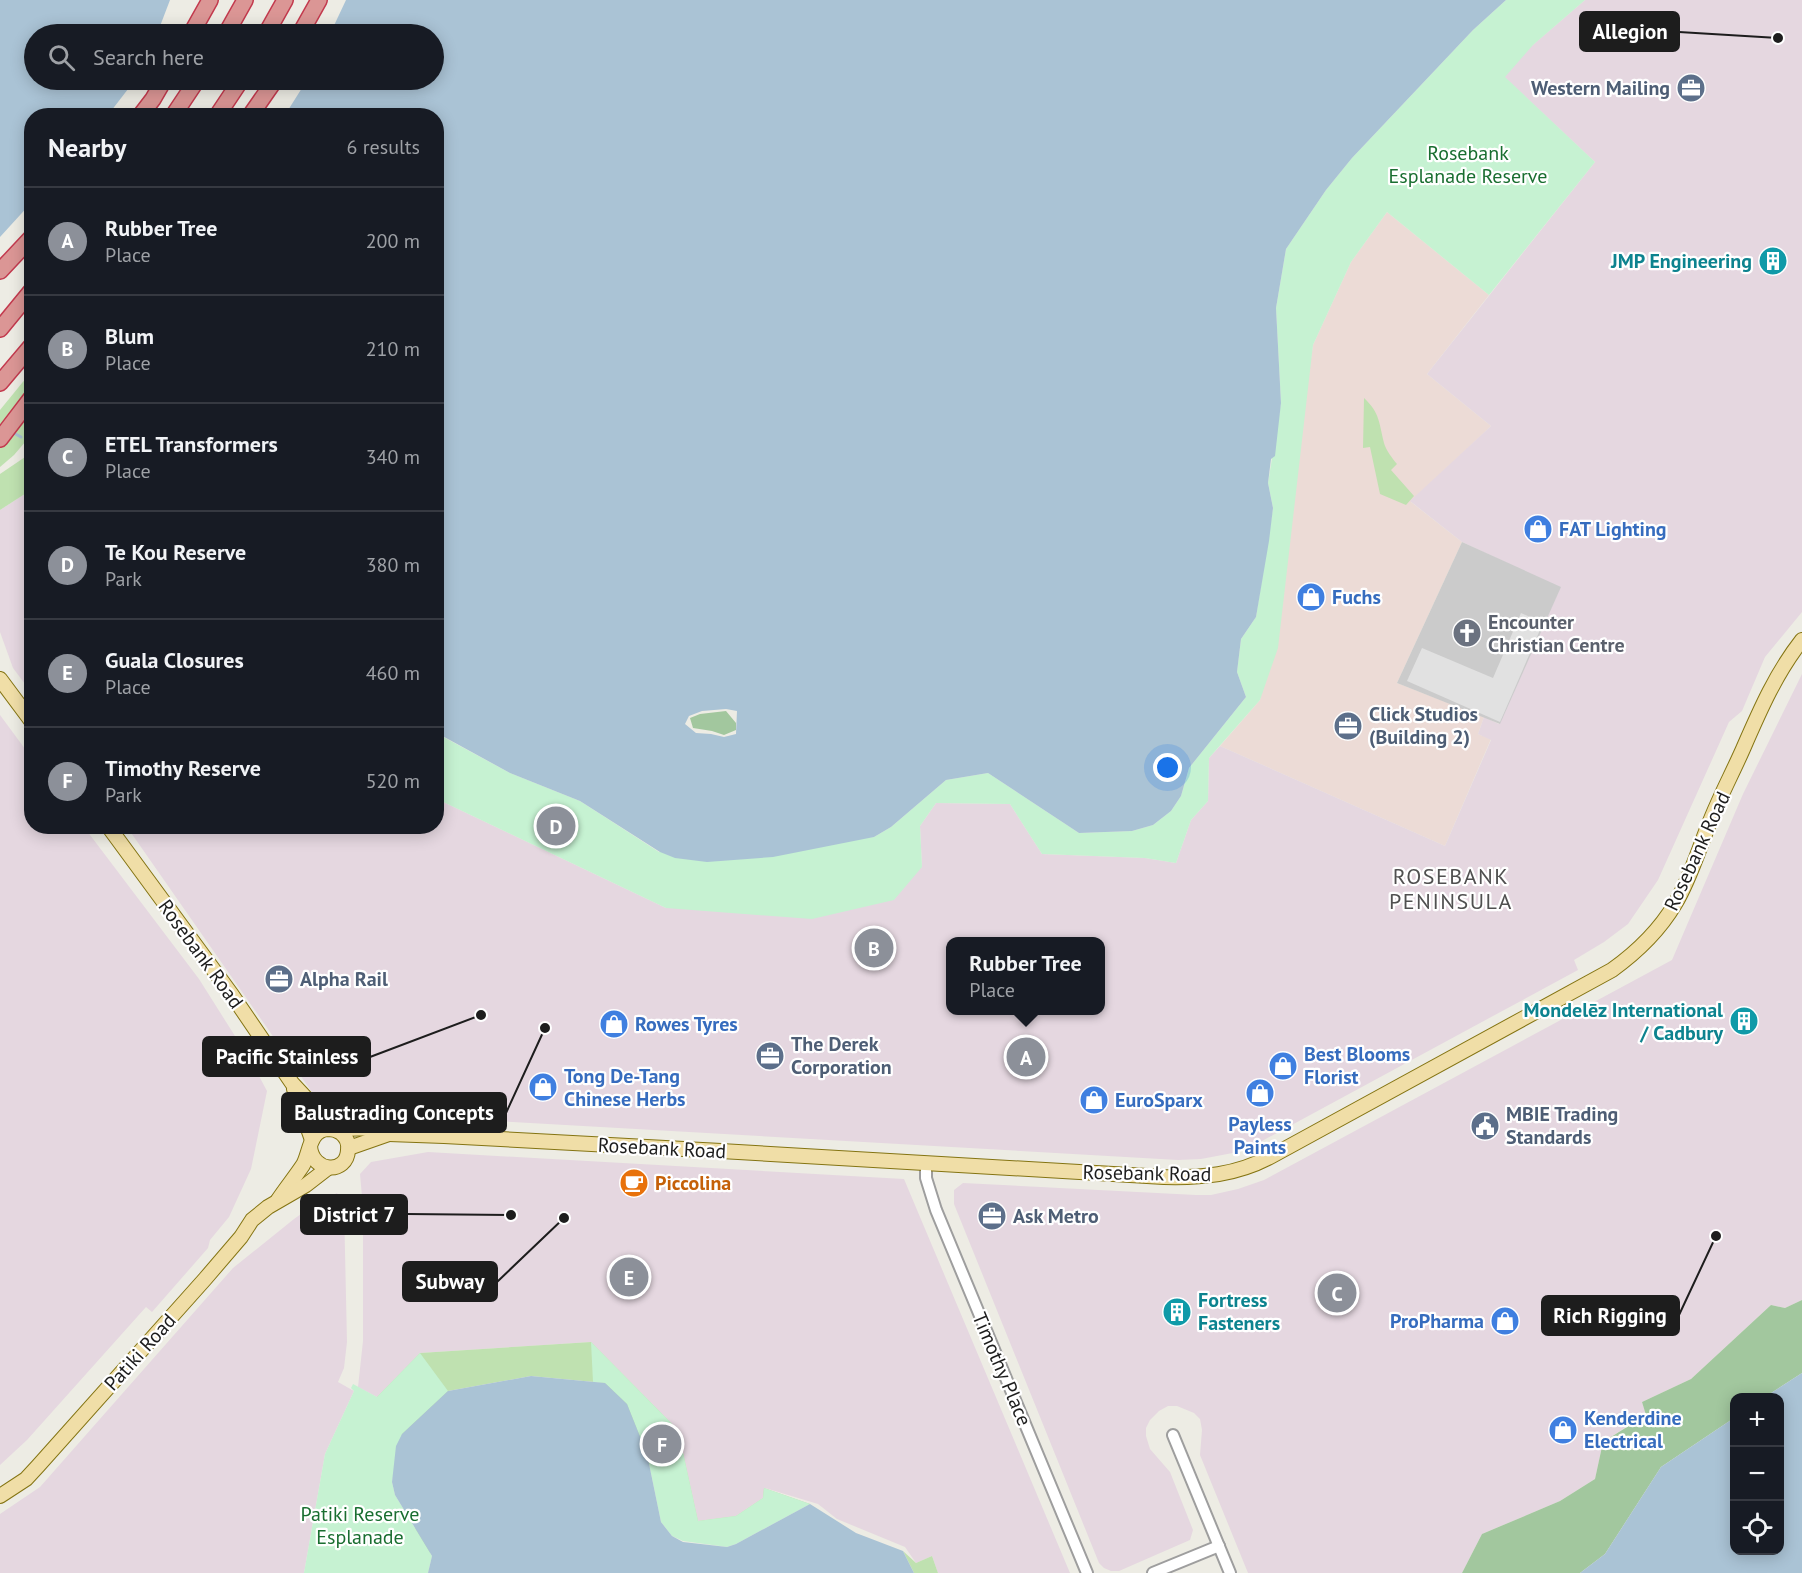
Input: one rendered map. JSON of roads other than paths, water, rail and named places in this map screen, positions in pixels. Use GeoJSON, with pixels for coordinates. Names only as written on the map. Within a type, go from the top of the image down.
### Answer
{"type":"FeatureCollection","features":[{"type":"Feature","properties":{"kind":"highway"},"geometry":{"type":"LineString","coordinates":[[197,24],[210,0]]}},
{"type":"Feature","properties":{"kind":"highway"},"geometry":{"type":"LineString","coordinates":[[232,24],[245,0]]}},
{"type":"Feature","properties":{"kind":"highway"},"geometry":{"type":"LineString","coordinates":[[272,24],[285,0]]}},
{"type":"Feature","properties":{"kind":"highway"},"geometry":{"type":"LineString","coordinates":[[306,24],[319,0]]}},
{"type":"Feature","properties":{"kind":"highway"},"geometry":{"type":"LineString","coordinates":[[146,108],[158,90]]}},
{"type":"Feature","properties":{"kind":"highway"},"geometry":{"type":"LineString","coordinates":[[178,108],[190,90]]}},
{"type":"Feature","properties":{"kind":"highway"},"geometry":{"type":"LineString","coordinates":[[222,108],[234,90]]}},
{"type":"Feature","properties":{"kind":"highway"},"geometry":{"type":"LineString","coordinates":[[256,108],[268,90]]}},
{"type":"Feature","properties":{"kind":"highway"},"geometry":{"type":"LineString","coordinates":[[0,271],[24,246]]}},
{"type":"Feature","properties":{"kind":"highway"},"geometry":{"type":"LineString","coordinates":[[0,329],[24,300]]}},
{"type":"Feature","properties":{"kind":"highway"},"geometry":{"type":"LineString","coordinates":[[0,383],[24,354]]}},
{"type":"Feature","properties":{"kind":"highway"},"geometry":{"type":"LineString","coordinates":[[0,439],[24,408]]}},
{"type":"Feature","properties":{"kind":"main road","name":"Rosebank Road"},"geometry":{"type":"LineString","coordinates":[[348,1148],[389,1134],[1164,1177],[1203,1177],[1229,1173],[1270,1157],[1612,970],[1641,947],[1675,904],[1775,679],[1802,640]]}},
{"type":"Feature","properties":{"kind":"main road"},"geometry":{"type":"LineString","coordinates":[[0,679],[24,711]]}},
{"type":"Feature","properties":{"kind":"main road","name":"Rosebank Road"},"geometry":{"type":"LineString","coordinates":[[114,834],[232,995],[292,1083],[328,1120],[334,1130],[359,1128],[389,1134]]}},
{"type":"Feature","properties":{"kind":"main road","name":"Rosebank Road"},"geometry":{"type":"LineString","coordinates":[[292,1083],[311,1143]]}},
{"type":"Feature","properties":{"kind":"main road"},"geometry":{"type":"LineString","coordinates":[[322,1130],[334,1130],[347,1140],[346,1157],[337,1166],[328,1168],[317,1163],[313,1158],[311,1143],[316,1134],[322,1130]]}},
{"type":"Feature","properties":{"kind":"main road","name":"Patiki Road"},"geometry":{"type":"LineString","coordinates":[[276,1204],[304,1163],[311,1143]]}},
{"type":"Feature","properties":{"kind":"main road","name":"Patiki Road"},"geometry":{"type":"LineString","coordinates":[[0,1496],[26,1479],[38,1467],[205,1279],[241,1237],[252,1220],[328,1168]]}},
{"type":"Feature","properties":{"kind":"street","name":"Timothy Place"},"geometry":{"type":"LineString","coordinates":[[926,1163],[926,1178],[936,1210],[1087,1573]]}},
{"type":"Feature","properties":{"kind":"street"},"geometry":{"type":"LineString","coordinates":[[1173,1435],[1230,1573]]}},
{"type":"Feature","properties":{"kind":"street"},"geometry":{"type":"LineString","coordinates":[[1153,1573],[1219,1546]]}},
{"type":"Feature","properties":{"kind":"water"},"geometry":{"type":"Polygon","coordinates":[[[0,0],[170,0],[161,24],[24,24],[24,90],[127,90],[113,108],[24,108],[24,211],[0,237],[0,0]]]}},
{"type":"Feature","properties":{"kind":"water"},"geometry":{"type":"Polygon","coordinates":[[[346,0],[1506,0],[1473,30],[1352,158],[1326,190],[1286,249],[1276,308],[1281,403],[1275,456],[1271,459],[1268,483],[1273,508],[1256,617],[1241,639],[1237,672],[1246,697],[1189,768],[1181,796],[1171,811],[1153,825],[1132,831],[1079,833],[988,773],[946,780],[891,827],[874,837],[773,857],[707,862],[675,858],[660,852],[580,801],[510,773],[444,737],[444,108],[289,108],[301,90],[444,90],[444,24],[335,24],[346,0]],[[726,709],[702,711],[689,716],[685,724],[696,733],[724,737],[736,734],[737,711],[726,709]]]}},
{"type":"Feature","properties":{"kind":"water"},"geometry":{"type":"Polygon","coordinates":[[[1802,1373],[1802,1573],[1580,1573],[1605,1554],[1661,1467],[1730,1421],[1730,1555],[1784,1555],[1784,1393],[1771,1393],[1802,1373]]]}},
{"type":"Feature","properties":{"kind":"water"},"geometry":{"type":"Polygon","coordinates":[[[531,1376],[605,1383],[627,1404],[647,1454],[661,1522],[672,1536],[683,1542],[727,1547],[810,1504],[856,1533],[903,1551],[914,1573],[428,1573],[432,1556],[395,1495],[392,1482],[396,1446],[402,1434],[448,1391],[531,1376]]]}},
{"type":"Feature","properties":{"kind":"waterway"},"geometry":{"type":"LineString","coordinates":[[12,432],[21,437]]}},
{"type":"Feature","properties":{"kind":"place","name":"Allegion"},"geometry":{"type":"Point","coordinates":[1778,38]}},
{"type":"Feature","properties":{"kind":"place","name":"Western Mailing"},"geometry":{"type":"Point","coordinates":[1691,88]}},
{"type":"Feature","properties":{"kind":"place","name":"JMP Engineering"},"geometry":{"type":"Point","coordinates":[1773,261]}},
{"type":"Feature","properties":{"kind":"place","name":"FAT Lighting"},"geometry":{"type":"Point","coordinates":[1538,529]}},
{"type":"Feature","properties":{"kind":"place","name":"Fuchs"},"geometry":{"type":"Point","coordinates":[1311,597]}},
{"type":"Feature","properties":{"kind":"place","name":"Encounter Christian Centre"},"geometry":{"type":"Point","coordinates":[1467,633]}},
{"type":"Feature","properties":{"kind":"place","name":"Click Studios (Building 2)"},"geometry":{"type":"Point","coordinates":[1348,726]}},
{"type":"Feature","properties":{"kind":"place","name":"Te Kou Reserve"},"geometry":{"type":"Point","coordinates":[556,826]}},
{"type":"Feature","properties":{"kind":"place","name":"Blum"},"geometry":{"type":"Point","coordinates":[874,948]}},
{"type":"Feature","properties":{"kind":"place","name":"Alpha Rail"},"geometry":{"type":"Point","coordinates":[279,979]}},
{"type":"Feature","properties":{"kind":"place","name":"Pacific Stainless"},"geometry":{"type":"Point","coordinates":[481,1015]}},
{"type":"Feature","properties":{"kind":"place","name":"Mondelēz International / Cadbury"},"geometry":{"type":"Point","coordinates":[1744,1021]}},
{"type":"Feature","properties":{"kind":"place","name":"Rowes Tyres"},"geometry":{"type":"Point","coordinates":[614,1024]}},
{"type":"Feature","properties":{"kind":"place","name":"Balustrading Concepts"},"geometry":{"type":"Point","coordinates":[545,1028]}},
{"type":"Feature","properties":{"kind":"place","name":"The Derek Corporation"},"geometry":{"type":"Point","coordinates":[770,1056]}},
{"type":"Feature","properties":{"kind":"place","name":"Rubber Tree"},"geometry":{"type":"Point","coordinates":[1026,1057]}},
{"type":"Feature","properties":{"kind":"place","name":"Best Blooms Florist"},"geometry":{"type":"Point","coordinates":[1283,1066]}},
{"type":"Feature","properties":{"kind":"place","name":"Tong De-Tang Chinese Herbs"},"geometry":{"type":"Point","coordinates":[543,1087]}},
{"type":"Feature","properties":{"kind":"place","name":"Payless Paints"},"geometry":{"type":"Point","coordinates":[1260,1093]}},
{"type":"Feature","properties":{"kind":"place","name":"EuroSparx"},"geometry":{"type":"Point","coordinates":[1094,1100]}},
{"type":"Feature","properties":{"kind":"place","name":"MBIE Trading Standards"},"geometry":{"type":"Point","coordinates":[1485,1126]}},
{"type":"Feature","properties":{"kind":"place","name":"Piccolina"},"geometry":{"type":"Point","coordinates":[634,1183]}},
{"type":"Feature","properties":{"kind":"place","name":"District 7"},"geometry":{"type":"Point","coordinates":[511,1215]}},
{"type":"Feature","properties":{"kind":"place","name":"Ask Metro"},"geometry":{"type":"Point","coordinates":[992,1216]}},
{"type":"Feature","properties":{"kind":"place","name":"Subway"},"geometry":{"type":"Point","coordinates":[564,1218]}},
{"type":"Feature","properties":{"kind":"place","name":"Rich Rigging"},"geometry":{"type":"Point","coordinates":[1716,1236]}},
{"type":"Feature","properties":{"kind":"place","name":"Guala Closures"},"geometry":{"type":"Point","coordinates":[629,1277]}},
{"type":"Feature","properties":{"kind":"place","name":"ETEL Transformers"},"geometry":{"type":"Point","coordinates":[1337,1293]}},
{"type":"Feature","properties":{"kind":"place","name":"Fortress Fasteners"},"geometry":{"type":"Point","coordinates":[1177,1312]}},
{"type":"Feature","properties":{"kind":"place","name":"ProPharma"},"geometry":{"type":"Point","coordinates":[1505,1321]}},
{"type":"Feature","properties":{"kind":"place","name":"Kenderdine Electrical"},"geometry":{"type":"Point","coordinates":[1563,1430]}},
{"type":"Feature","properties":{"kind":"place","name":"Timothy Reserve"},"geometry":{"type":"Point","coordinates":[662,1444]}},
{"type":"Feature","properties":{"kind":"district","name":"ROSEBANK PENINSULA"},"geometry":{"type":"Point","coordinates":[1451,888]}},
{"type":"Feature","properties":{"kind":"park label","name":"Rosebank Esplanade Reserve"},"geometry":{"type":"Point","coordinates":[1468,164]}},
{"type":"Feature","properties":{"kind":"park label","name":"Patiki Reserve Esplanade"},"geometry":{"type":"Point","coordinates":[360,1526]}}]}
